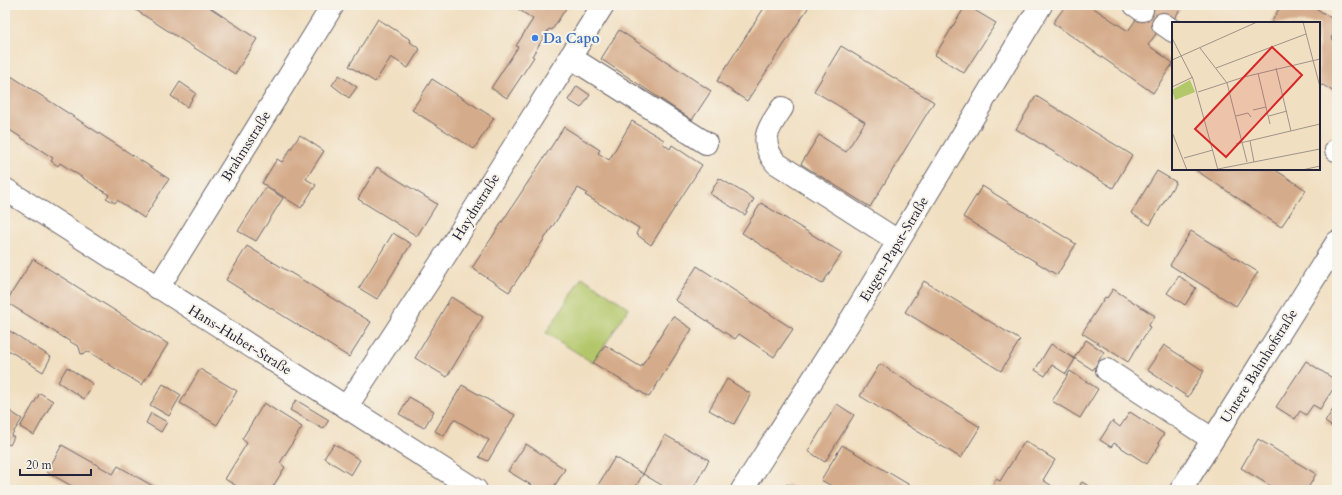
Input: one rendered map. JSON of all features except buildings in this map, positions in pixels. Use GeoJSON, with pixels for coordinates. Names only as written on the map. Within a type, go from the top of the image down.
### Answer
{"type":"FeatureCollection","features":[{"type":"Feature","properties":{"kind":"street","name":"Brahmsstraße"},"geometry":{"type":"LineString","coordinates":[[158,288],[333,5]]}},
{"type":"Feature","properties":{"kind":"street","name":"Haydnstraße"},"geometry":{"type":"LineString","coordinates":[[347,406],[440,265],[603,5]]}},
{"type":"Feature","properties":{"kind":"street","name":"Eugen-Papst-Straße"},"geometry":{"type":"LineString","coordinates":[[742,490],[852,318],[1041,5]]}},
{"type":"Feature","properties":{"kind":"street"},"geometry":{"type":"LineString","coordinates":[[570,57],[706,143]]}},
{"type":"Feature","properties":{"kind":"street"},"geometry":{"type":"LineString","coordinates":[[782,108],[766,134],[768,154],[776,163],[898,241]]}},
{"type":"Feature","properties":{"kind":"street","name":"Hans-Huber-Straße"},"geometry":{"type":"LineString","coordinates":[[5,189],[158,288],[347,406],[476,490]]}},
{"type":"Feature","properties":{"kind":"street","name":"Untere Bahnhofstraße"},"geometry":{"type":"LineString","coordinates":[[1180,490],[1337,242]]}},
{"type":"Feature","properties":{"kind":"street"},"geometry":{"type":"LineString","coordinates":[[1107,370],[1212,439]]}},
{"type":"Feature","properties":{"kind":"green space"},"geometry":{"type":"Polygon","coordinates":[[[582,277],[629,308],[593,363],[546,333],[582,277]]]}},
{"type":"Feature","properties":{"kind":"place","name":"Da Capo"},"geometry":{"type":"Point","coordinates":[535,38]}}]}
